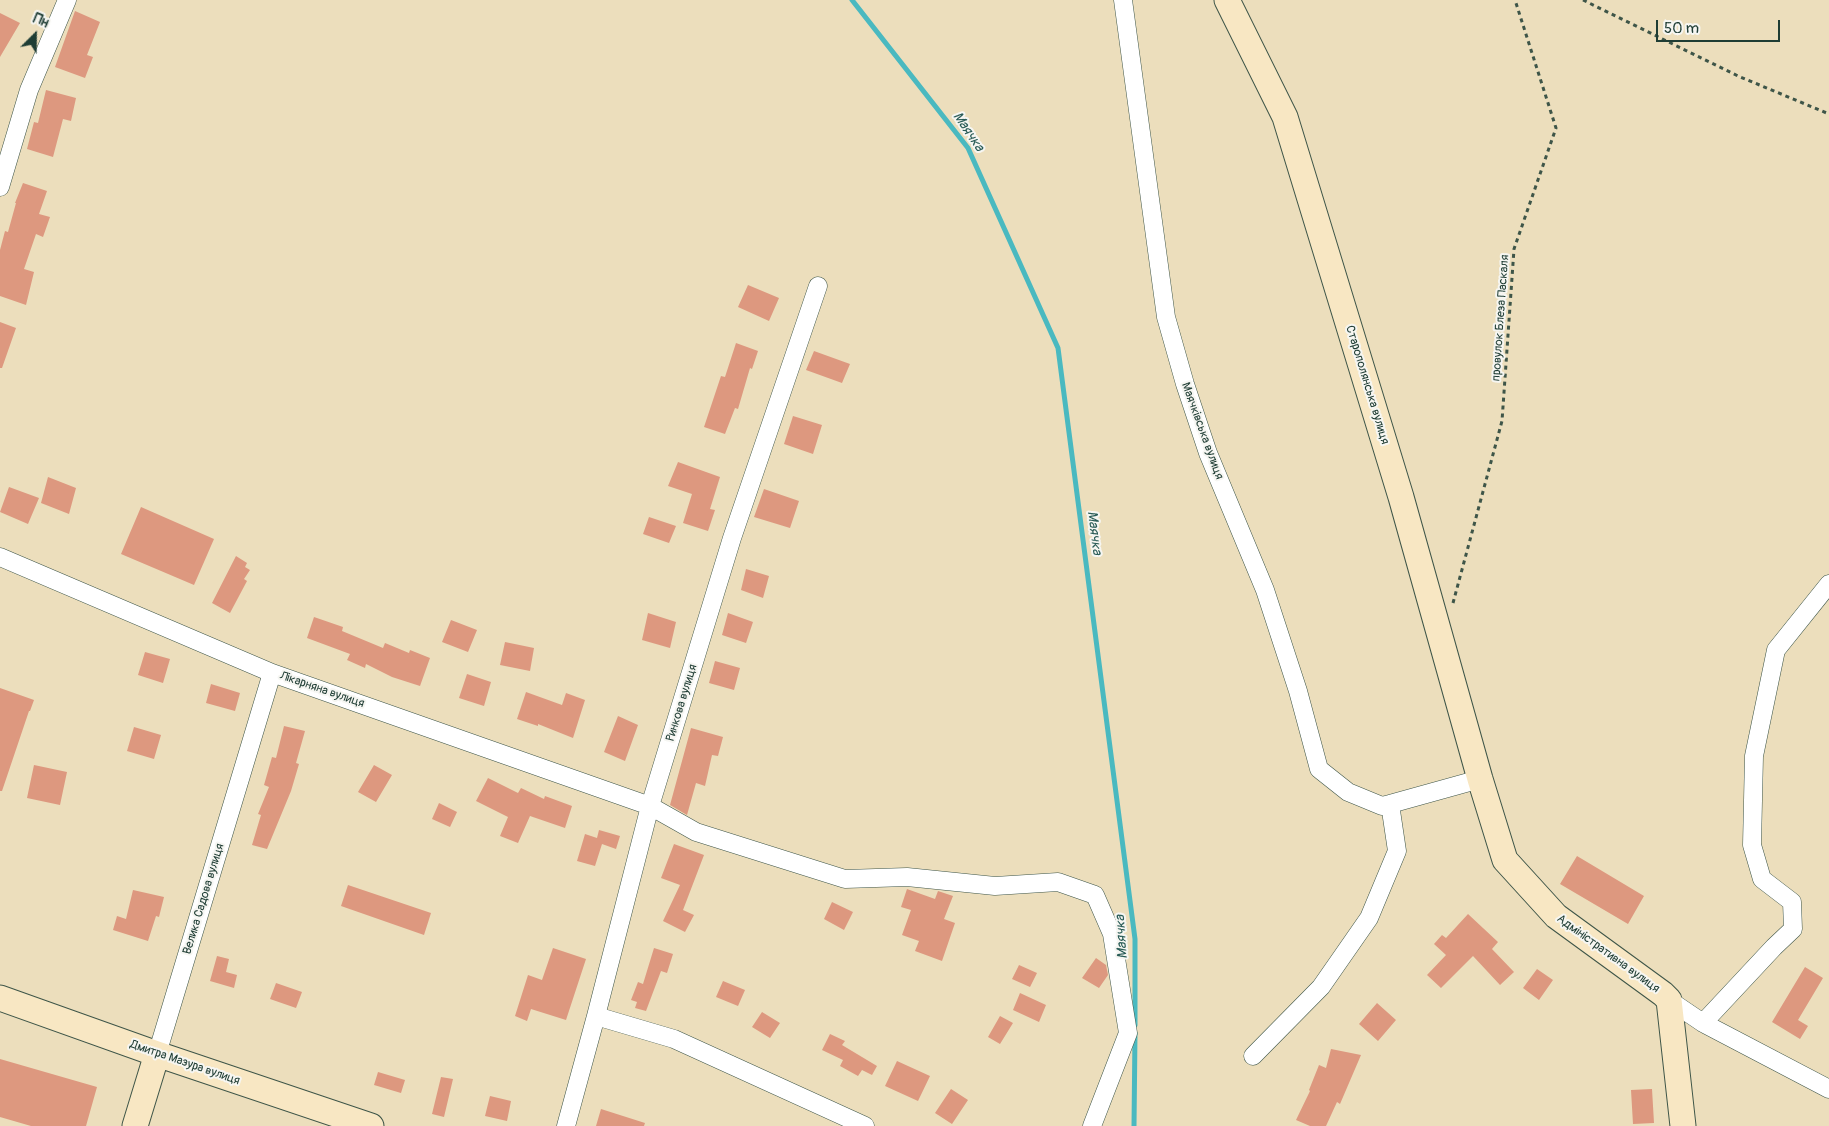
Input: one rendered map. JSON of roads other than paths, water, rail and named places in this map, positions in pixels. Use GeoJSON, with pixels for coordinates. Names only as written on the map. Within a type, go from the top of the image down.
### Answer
{"type":"FeatureCollection","features":[{"type":"Feature","properties":{"kind":"street"},"geometry":{"type":"LineString","coordinates":[[0,187],[29,90],[67,0]]}},
{"type":"Feature","properties":{"kind":"street","name":"Маячківська вулиця"},"geometry":{"type":"LineString","coordinates":[[1123,0],[1166,317],[1185,384],[1208,453],[1265,590],[1298,691],[1319,769],[1348,792],[1382,806],[1390,804]]}},
{"type":"Feature","properties":{"kind":"street","name":"Старополянська вулиця"},"geometry":{"type":"LineString","coordinates":[[1227,0],[1285,117],[1401,497],[1480,779]]}},
{"type":"Feature","properties":{"kind":"street","name":"Ринкова вулиця"},"geometry":{"type":"LineString","coordinates":[[566,1126],[650,806],[732,538],[818,286]]}},
{"type":"Feature","properties":{"kind":"street","name":"Лікарняна вулиця"},"geometry":{"type":"LineString","coordinates":[[0,557],[272,673],[650,806],[696,832],[845,878],[907,877],[994,886],[1058,882],[1095,895],[1112,934],[1128,1032],[1092,1126]]}},
{"type":"Feature","properties":{"kind":"street"},"geometry":{"type":"LineString","coordinates":[[1703,1023],[1793,929],[1792,902],[1762,878],[1752,845],[1754,756],[1776,650],[1829,584]]}},
{"type":"Feature","properties":{"kind":"street","name":"Велика Садова вулиця"},"geometry":{"type":"LineString","coordinates":[[136,1126],[272,673]]}},
{"type":"Feature","properties":{"kind":"street"},"geometry":{"type":"LineString","coordinates":[[1253,1056],[1321,987],[1370,918],[1397,851],[1390,804],[1480,779]]}},
{"type":"Feature","properties":{"kind":"street","name":"Адміністративна вулиця"},"geometry":{"type":"LineString","coordinates":[[1480,779],[1505,860],[1556,916],[1703,1023],[1829,1089]]}},
{"type":"Feature","properties":{"kind":"street","name":"Дмитра Мазура вулиця"},"geometry":{"type":"LineString","coordinates":[[0,998],[157,1054],[371,1126]]}},
{"type":"Feature","properties":{"kind":"street"},"geometry":{"type":"LineString","coordinates":[[1669,1000],[1683,1126]]}},
{"type":"Feature","properties":{"kind":"street"},"geometry":{"type":"LineString","coordinates":[[596,1016],[674,1039],[865,1126]]}},
{"type":"Feature","properties":{"kind":"waterway","name":"Маячка"},"geometry":{"type":"LineString","coordinates":[[852,0],[968,148],[1058,348],[1135,939],[1135,1025]]}},
{"type":"Feature","properties":{"kind":"waterway","name":"Маячка"},"geometry":{"type":"LineString","coordinates":[[1134,1126],[1135,1033]]}}]}
